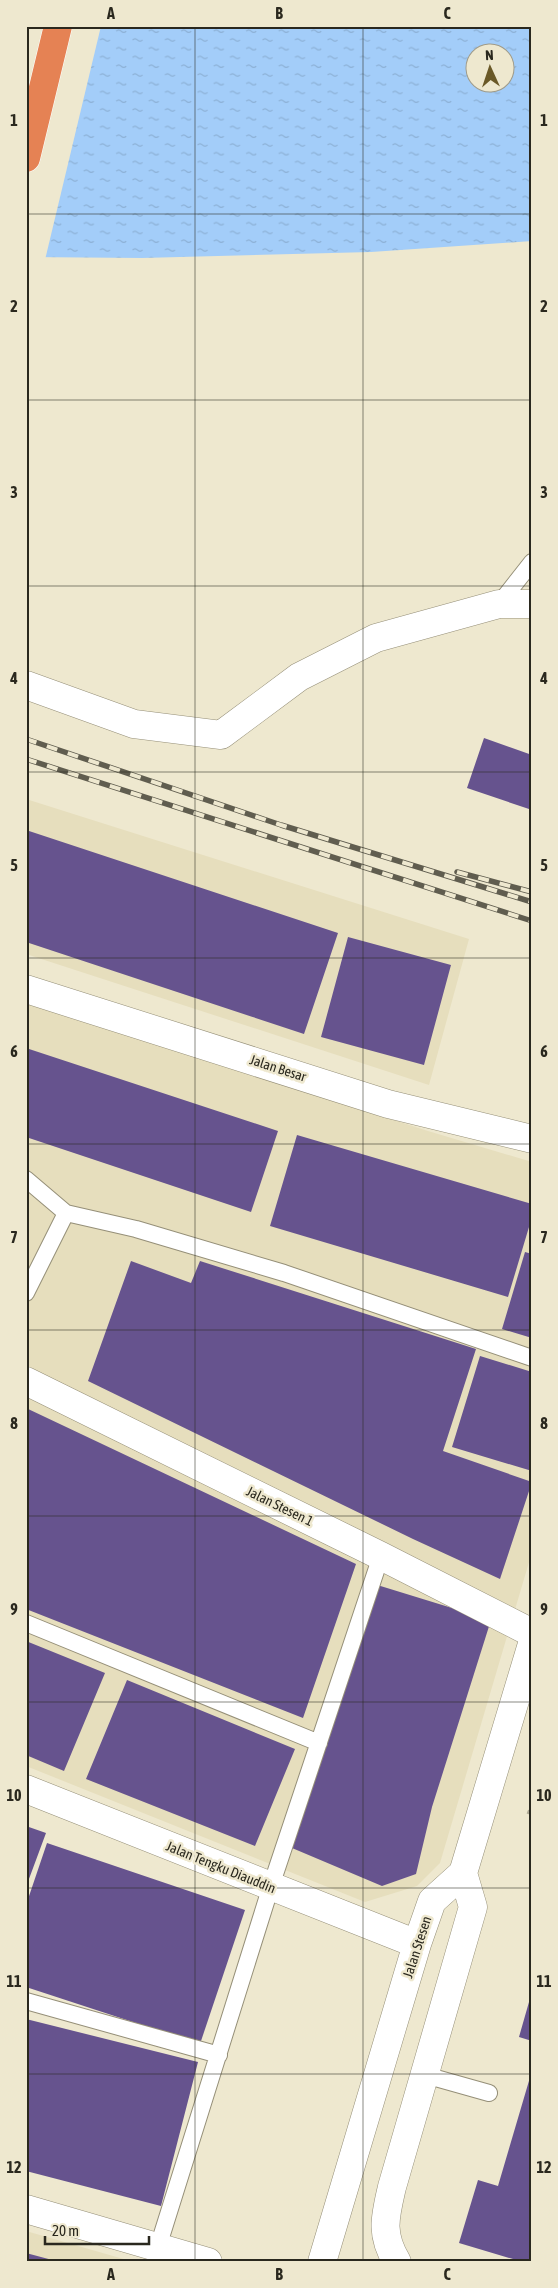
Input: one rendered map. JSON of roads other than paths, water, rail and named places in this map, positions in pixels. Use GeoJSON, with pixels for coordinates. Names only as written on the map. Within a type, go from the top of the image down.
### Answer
{"type":"FeatureCollection","features":[{"type":"Feature","properties":{"kind":"highway"},"geometry":{"type":"LineString","coordinates":[[26,158],[58,26]]}},
{"type":"Feature","properties":{"kind":"main road"},"geometry":{"type":"LineString","coordinates":[[26,685],[134,724],[221,735],[299,676],[376,638],[499,604],[532,604]]}},
{"type":"Feature","properties":{"kind":"main road","name":"Jalan Besar"},"geometry":{"type":"LineString","coordinates":[[26,988],[388,1104],[532,1139]]}},
{"type":"Feature","properties":{"kind":"main road","name":"Jalan Stesen 1"},"geometry":{"type":"LineString","coordinates":[[26,1381],[381,1556],[532,1633]]}},
{"type":"Feature","properties":{"kind":"main road"},"geometry":{"type":"LineString","coordinates":[[397,2262],[387,2246],[384,2222],[392,2187],[473,1907],[463,1873],[532,1644]]}},
{"type":"Feature","properties":{"kind":"main road","name":"Jalan Tengku Diauddin"},"geometry":{"type":"LineString","coordinates":[[26,1789],[417,1944]]}},
{"type":"Feature","properties":{"kind":"main road","name":"Jalan Stesen"},"geometry":{"type":"LineString","coordinates":[[322,2262],[417,1944],[432,1901],[463,1873]]}},
{"type":"Feature","properties":{"kind":"main road"},"geometry":{"type":"LineString","coordinates":[[26,2209],[208,2262]]}},
{"type":"Feature","properties":{"kind":"lane"},"geometry":{"type":"LineString","coordinates":[[499,604],[532,562]]}},
{"type":"Feature","properties":{"kind":"lane"},"geometry":{"type":"LineString","coordinates":[[26,1179],[66,1213],[136,1229],[284,1273],[532,1358]]}},
{"type":"Feature","properties":{"kind":"lane"},"geometry":{"type":"LineString","coordinates":[[26,1293],[66,1213]]}},
{"type":"Feature","properties":{"kind":"lane"},"geometry":{"type":"LineString","coordinates":[[158,2248],[271,1886],[381,1556]]}},
{"type":"Feature","properties":{"kind":"lane"},"geometry":{"type":"LineString","coordinates":[[26,1623],[319,1743]]}},
{"type":"Feature","properties":{"kind":"lane"},"geometry":{"type":"LineString","coordinates":[[26,2000],[219,2055]]}},
{"type":"Feature","properties":{"kind":"lane"},"geometry":{"type":"LineString","coordinates":[[425,2075],[489,2092]]}},
{"type":"Feature","properties":{"kind":"water"},"geometry":{"type":"Polygon","coordinates":[[[26,26],[532,26],[532,241],[371,252],[142,258],[26,257],[26,26]]]}},
{"type":"Feature","properties":{"kind":"railway"},"geometry":{"type":"LineString","coordinates":[[26,739],[281,825],[532,902]]}},
{"type":"Feature","properties":{"kind":"railway"},"geometry":{"type":"LineString","coordinates":[[26,759],[532,921]]}},
{"type":"Feature","properties":{"kind":"railway"},"geometry":{"type":"LineString","coordinates":[[457,872],[532,892]]}}]}
